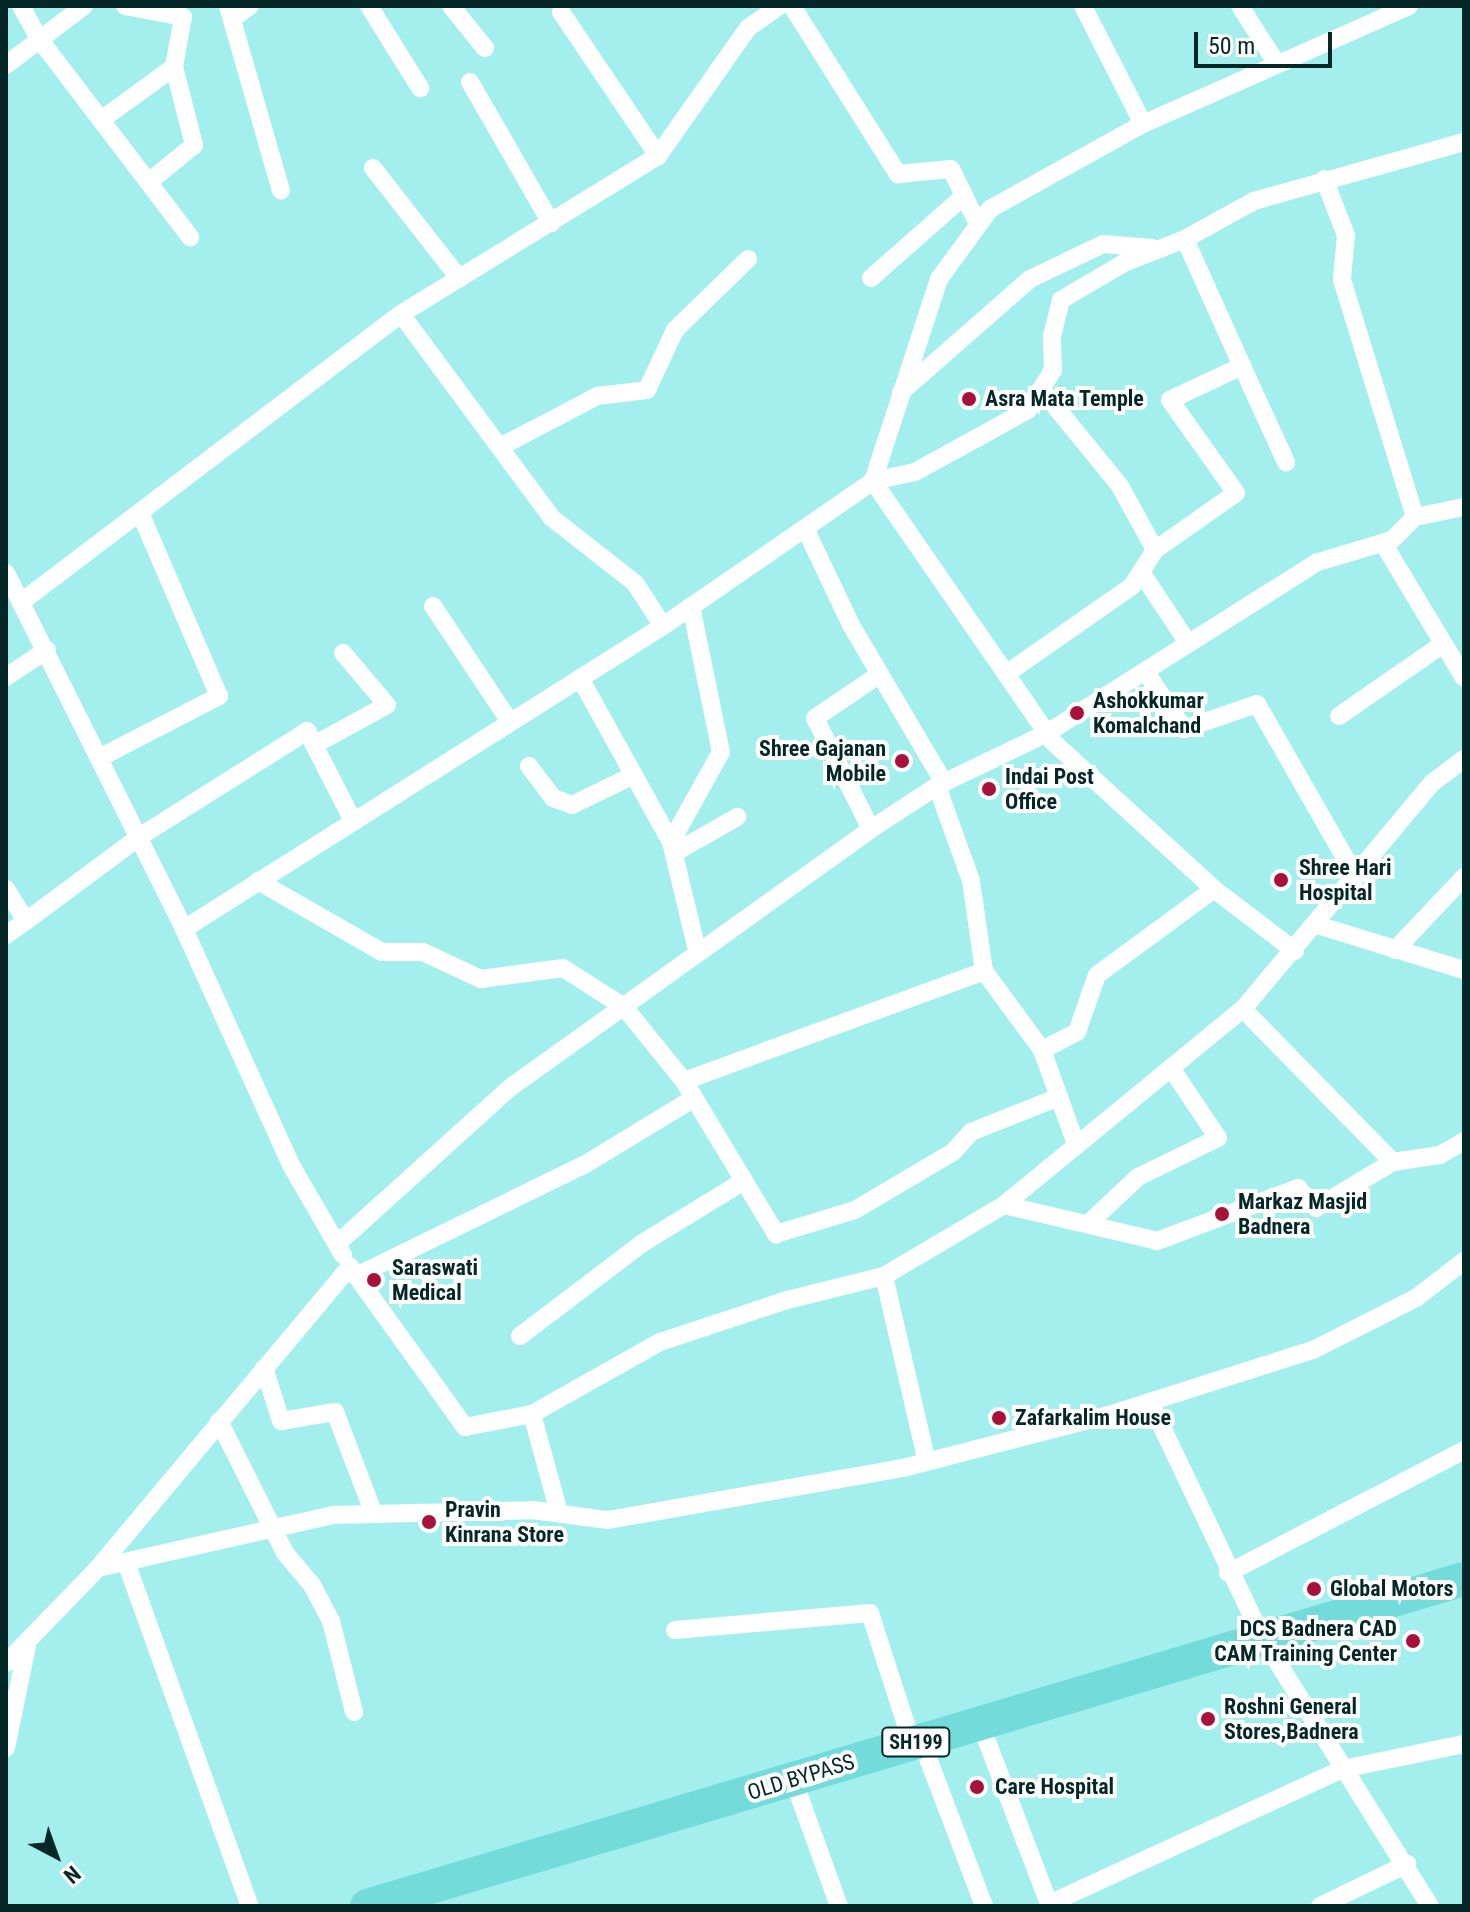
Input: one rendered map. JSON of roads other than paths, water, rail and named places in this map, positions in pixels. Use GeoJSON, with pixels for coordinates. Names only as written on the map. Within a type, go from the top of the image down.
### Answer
{"type":"FeatureCollection","features":[{"type":"Feature","properties":{"kind":"highway","name":"OLD BYPASS"},"geometry":{"type":"LineString","coordinates":[[376,1905],[1464,1579]]}},
{"type":"Feature","properties":{"kind":"street"},"geometry":{"type":"LineString","coordinates":[[21,6],[40,40],[190,237]]}},
{"type":"Feature","properties":{"kind":"street"},"geometry":{"type":"LineString","coordinates":[[6,65],[84,6]]}},
{"type":"Feature","properties":{"kind":"street"},"geometry":{"type":"LineString","coordinates":[[125,6],[183,17],[174,67],[194,145],[149,182]]}},
{"type":"Feature","properties":{"kind":"street"},"geometry":{"type":"LineString","coordinates":[[250,6],[230,13],[281,191]]}},
{"type":"Feature","properties":{"kind":"street"},"geometry":{"type":"LineString","coordinates":[[369,6],[420,88]]}},
{"type":"Feature","properties":{"kind":"street"},"geometry":{"type":"LineString","coordinates":[[451,6],[485,48]]}},
{"type":"Feature","properties":{"kind":"street"},"geometry":{"type":"LineString","coordinates":[[24,600],[401,314],[658,156],[748,28],[779,6]]}},
{"type":"Feature","properties":{"kind":"street"},"geometry":{"type":"LineString","coordinates":[[792,6],[898,174],[951,169],[978,224]]}},
{"type":"Feature","properties":{"kind":"street"},"geometry":{"type":"LineString","coordinates":[[1083,6],[1143,124]]}},
{"type":"Feature","properties":{"kind":"street"},"geometry":{"type":"LineString","coordinates":[[1240,6],[1275,61]]}},
{"type":"Feature","properties":{"kind":"street"},"geometry":{"type":"LineString","coordinates":[[873,481],[939,279],[990,209],[1143,124],[1275,61],[1409,6]]}},
{"type":"Feature","properties":{"kind":"street"},"geometry":{"type":"LineString","coordinates":[[561,12],[658,156]]}},
{"type":"Feature","properties":{"kind":"street"},"geometry":{"type":"LineString","coordinates":[[101,120],[174,67]]}},
{"type":"Feature","properties":{"kind":"street"},"geometry":{"type":"LineString","coordinates":[[470,82],[551,223]]}},
{"type":"Feature","properties":{"kind":"street"},"geometry":{"type":"LineString","coordinates":[[184,929],[663,626],[873,481],[915,472],[1028,410],[1053,370],[1052,336],[1061,300],[1124,263],[1185,239],[1254,201],[1464,142]]}},
{"type":"Feature","properties":{"kind":"street"},"geometry":{"type":"LineString","coordinates":[[373,168],[459,278]]}},
{"type":"Feature","properties":{"kind":"street"},"geometry":{"type":"LineString","coordinates":[[1324,179],[1346,235],[1342,279],[1415,517]]}},
{"type":"Feature","properties":{"kind":"street"},"geometry":{"type":"LineString","coordinates":[[871,278],[964,196]]}},
{"type":"Feature","properties":{"kind":"street"},"geometry":{"type":"LineString","coordinates":[[1185,239],[1286,462]]}},
{"type":"Feature","properties":{"kind":"street"},"geometry":{"type":"LineString","coordinates":[[901,393],[1030,279],[1103,244],[1160,249]]}},
{"type":"Feature","properties":{"kind":"street"},"geometry":{"type":"LineString","coordinates":[[500,447],[597,396],[647,390],[675,330],[748,259]]}},
{"type":"Feature","properties":{"kind":"street"},"geometry":{"type":"LineString","coordinates":[[401,314],[552,518],[630,578],[663,626]]}},
{"type":"Feature","properties":{"kind":"street"},"geometry":{"type":"LineString","coordinates":[[1006,674],[1132,586],[1155,550],[1236,493],[1170,400],[1242,366]]}},
{"type":"Feature","properties":{"kind":"street"},"geometry":{"type":"LineString","coordinates":[[1041,389],[1120,486],[1155,550]]}},
{"type":"Feature","properties":{"kind":"street"},"geometry":{"type":"LineString","coordinates":[[873,481],[1047,733],[1214,889],[1295,951]]}},
{"type":"Feature","properties":{"kind":"street"},"geometry":{"type":"LineString","coordinates":[[337,1244],[511,1087],[624,1007],[697,950],[871,829],[941,784],[1047,733],[1318,562],[1383,543],[1415,517],[1464,507]]}},
{"type":"Feature","properties":{"kind":"street"},"geometry":{"type":"LineString","coordinates":[[101,757],[219,696],[140,513]]}},
{"type":"Feature","properties":{"kind":"street"},"geometry":{"type":"LineString","coordinates":[[805,528],[941,784],[971,881],[984,971],[1042,1050],[1076,1144]]}},
{"type":"Feature","properties":{"kind":"street"},"geometry":{"type":"LineString","coordinates":[[1383,543],[1464,678]]}},
{"type":"Feature","properties":{"kind":"street"},"geometry":{"type":"LineString","coordinates":[[1141,572],[1188,643]]}},
{"type":"Feature","properties":{"kind":"street"},"geometry":{"type":"LineString","coordinates":[[6,573],[24,600],[184,929],[291,1165],[353,1272],[465,1427],[532,1414],[660,1342],[787,1300],[884,1276],[1004,1205],[1076,1144],[1173,1071],[1243,1009],[1317,925],[1432,783],[1464,759]]}},
{"type":"Feature","properties":{"kind":"street"},"geometry":{"type":"LineString","coordinates":[[433,606],[510,722]]}},
{"type":"Feature","properties":{"kind":"street"},"geometry":{"type":"LineString","coordinates":[[672,848],[721,752],[691,606]]}},
{"type":"Feature","properties":{"kind":"street"},"geometry":{"type":"LineString","coordinates":[[1339,716],[1443,644]]}},
{"type":"Feature","properties":{"kind":"street"},"geometry":{"type":"LineString","coordinates":[[6,677],[47,650]]}},
{"type":"Feature","properties":{"kind":"street"},"geometry":{"type":"LineString","coordinates":[[314,745],[387,705],[343,653]]}},
{"type":"Feature","properties":{"kind":"street"},"geometry":{"type":"LineString","coordinates":[[1145,671],[1184,729],[1257,704],[1356,877]]}},
{"type":"Feature","properties":{"kind":"street"},"geometry":{"type":"LineString","coordinates":[[871,829],[815,718],[880,674]]}},
{"type":"Feature","properties":{"kind":"street"},"geometry":{"type":"LineString","coordinates":[[580,678],[672,848],[697,950]]}},
{"type":"Feature","properties":{"kind":"street"},"geometry":{"type":"LineString","coordinates":[[6,935],[139,837],[307,731],[353,821]]}},
{"type":"Feature","properties":{"kind":"street"},"geometry":{"type":"LineString","coordinates":[[529,766],[553,798],[572,805],[634,775]]}},
{"type":"Feature","properties":{"kind":"street"},"geometry":{"type":"LineString","coordinates":[[672,848],[737,817]]}},
{"type":"Feature","properties":{"kind":"street"},"geometry":{"type":"LineString","coordinates":[[1395,950],[1464,877]]}},
{"type":"Feature","properties":{"kind":"street"},"geometry":{"type":"LineString","coordinates":[[258,881],[382,952],[423,952],[481,979],[563,968],[624,1007],[684,1081],[776,1234],[855,1210],[953,1152],[971,1132],[1059,1097]]}},
{"type":"Feature","properties":{"kind":"street"},"geometry":{"type":"LineString","coordinates":[[6,889],[26,921]]}},
{"type":"Feature","properties":{"kind":"street"},"geometry":{"type":"LineString","coordinates":[[1042,1050],[1077,1032],[1097,975],[1214,889]]}},
{"type":"Feature","properties":{"kind":"street"},"geometry":{"type":"LineString","coordinates":[[1317,925],[1464,970]]}},
{"type":"Feature","properties":{"kind":"street"},"geometry":{"type":"LineString","coordinates":[[684,1081],[984,971]]}},
{"type":"Feature","properties":{"kind":"street"},"geometry":{"type":"LineString","coordinates":[[1243,1009],[1393,1162]]}},
{"type":"Feature","properties":{"kind":"street"},"geometry":{"type":"LineString","coordinates":[[1089,1223],[1138,1177],[1218,1138],[1173,1071]]}},
{"type":"Feature","properties":{"kind":"street"},"geometry":{"type":"LineString","coordinates":[[6,1663],[27,1646],[98,1568],[264,1368],[353,1272],[584,1165],[694,1098]]}},
{"type":"Feature","properties":{"kind":"street"},"geometry":{"type":"LineString","coordinates":[[1004,1205],[1157,1241],[1298,1188],[1316,1208],[1393,1162],[1440,1155],[1464,1141]]}},
{"type":"Feature","properties":{"kind":"street"},"geometry":{"type":"LineString","coordinates":[[520,1336],[641,1244],[744,1181]]}},
{"type":"Feature","properties":{"kind":"street"},"geometry":{"type":"LineString","coordinates":[[98,1568],[127,1565],[333,1515],[559,1513],[608,1520],[927,1462],[1150,1402],[1313,1350],[1416,1298],[1464,1261]]}},
{"type":"Feature","properties":{"kind":"street"},"geometry":{"type":"LineString","coordinates":[[884,1276],[927,1462]]}},
{"type":"Feature","properties":{"kind":"street"},"geometry":{"type":"LineString","coordinates":[[264,1368],[281,1421],[335,1412],[374,1514]]}},
{"type":"Feature","properties":{"kind":"street"},"geometry":{"type":"LineString","coordinates":[[1150,1402],[1228,1573],[1263,1639],[1343,1769],[1407,1864],[1430,1906]]}},
{"type":"Feature","properties":{"kind":"street"},"geometry":{"type":"LineString","coordinates":[[532,1414],[559,1513]]}},
{"type":"Feature","properties":{"kind":"street"},"geometry":{"type":"LineString","coordinates":[[219,1421],[275,1527],[285,1553],[312,1585],[337,1635],[354,1712]]}},
{"type":"Feature","properties":{"kind":"street"},"geometry":{"type":"LineString","coordinates":[[1228,1573],[1464,1450]]}},
{"type":"Feature","properties":{"kind":"street"},"geometry":{"type":"LineString","coordinates":[[127,1565],[250,1906]]}},
{"type":"Feature","properties":{"kind":"street"},"geometry":{"type":"LineString","coordinates":[[675,1630],[870,1613],[917,1742],[984,1906]]}},
{"type":"Feature","properties":{"kind":"street"},"geometry":{"type":"LineString","coordinates":[[6,1748],[27,1646]]}},
{"type":"Feature","properties":{"kind":"street"},"geometry":{"type":"LineString","coordinates":[[980,1723],[1050,1905],[1343,1769],[1464,1744]]}},
{"type":"Feature","properties":{"kind":"street"},"geometry":{"type":"LineString","coordinates":[[793,1779],[839,1906]]}},
{"type":"Feature","properties":{"kind":"street"},"geometry":{"type":"LineString","coordinates":[[1320,1906],[1407,1864]]}},
{"type":"Feature","properties":{"kind":"place","name":"Asra Mata Temple"},"geometry":{"type":"Point","coordinates":[969,399]}},
{"type":"Feature","properties":{"kind":"place","name":"Ashokkumar Komalchand"},"geometry":{"type":"Point","coordinates":[1077,713]}},
{"type":"Feature","properties":{"kind":"place","name":"Shree Gajanan Mobile"},"geometry":{"type":"Point","coordinates":[902,761]}},
{"type":"Feature","properties":{"kind":"place","name":"Indai Post Office"},"geometry":{"type":"Point","coordinates":[989,789]}},
{"type":"Feature","properties":{"kind":"place","name":"Shree Hari Hospital"},"geometry":{"type":"Point","coordinates":[1281,880]}},
{"type":"Feature","properties":{"kind":"place","name":"Markaz Masjid Badnera"},"geometry":{"type":"Point","coordinates":[1222,1214]}},
{"type":"Feature","properties":{"kind":"place","name":"Saraswati Medical"},"geometry":{"type":"Point","coordinates":[374,1280]}},
{"type":"Feature","properties":{"kind":"place","name":"Zafarkalim House"},"geometry":{"type":"Point","coordinates":[999,1418]}},
{"type":"Feature","properties":{"kind":"place","name":"Pravin Kinrana Store"},"geometry":{"type":"Point","coordinates":[429,1522]}},
{"type":"Feature","properties":{"kind":"place","name":"Global Motors"},"geometry":{"type":"Point","coordinates":[1314,1589]}},
{"type":"Feature","properties":{"kind":"place","name":"DCS Badnera CAD CAM Training Center"},"geometry":{"type":"Point","coordinates":[1413,1641]}},
{"type":"Feature","properties":{"kind":"place","name":"Roshni General Stores,Badnera"},"geometry":{"type":"Point","coordinates":[1208,1719]}},
{"type":"Feature","properties":{"kind":"place","name":"Care Hospital"},"geometry":{"type":"Point","coordinates":[977,1787]}}]}
